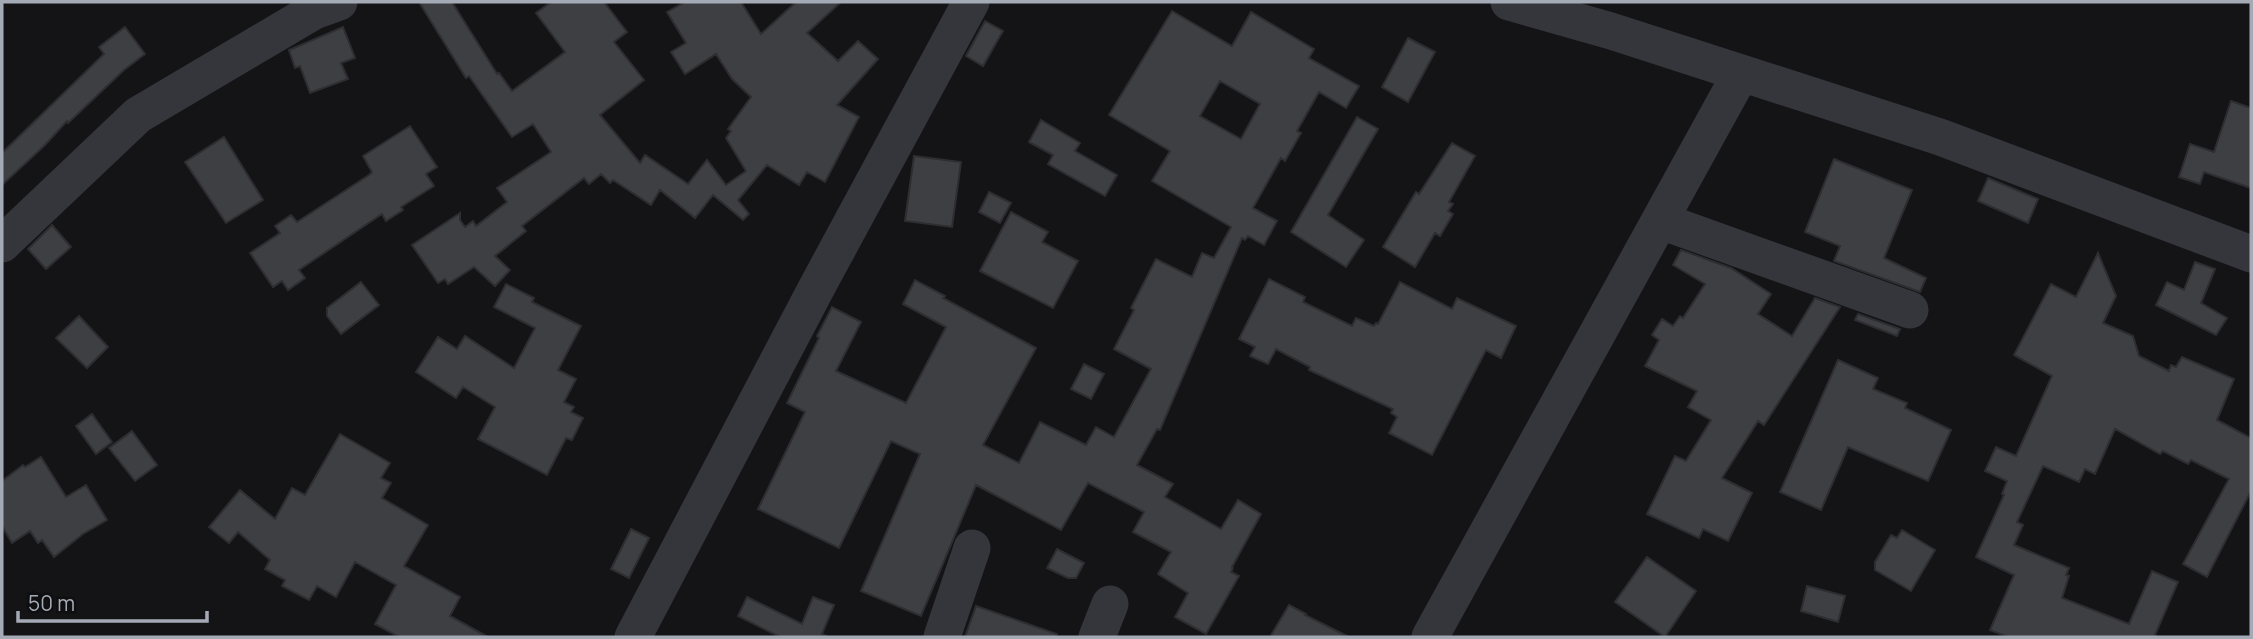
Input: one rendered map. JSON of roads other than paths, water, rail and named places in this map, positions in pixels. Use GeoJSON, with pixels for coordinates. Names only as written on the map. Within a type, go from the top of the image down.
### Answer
{"type":"FeatureCollection","features":[{"type":"Feature","properties":{"kind":"street"},"geometry":{"type":"LineString","coordinates":[[2,244],[138,115],[314,11],[339,2]]}},
{"type":"Feature","properties":{"kind":"street"},"geometry":{"type":"LineString","coordinates":[[633,637],[811,297],[971,2]]}},
{"type":"Feature","properties":{"kind":"street"},"geometry":{"type":"LineString","coordinates":[[1509,2],[1617,16],[1741,73],[1940,137],[2251,254]]}},
{"type":"Feature","properties":{"kind":"street"},"geometry":{"type":"LineString","coordinates":[[1430,637],[1741,73]]}},
{"type":"Feature","properties":{"kind":"street"},"geometry":{"type":"LineString","coordinates":[[1661,221],[1910,310]]}},
{"type":"Feature","properties":{"kind":"street"},"geometry":{"type":"LineString","coordinates":[[942,637],[972,548]]}},
{"type":"Feature","properties":{"kind":"street"},"geometry":{"type":"LineString","coordinates":[[1097,637],[1110,604]]}}]}
